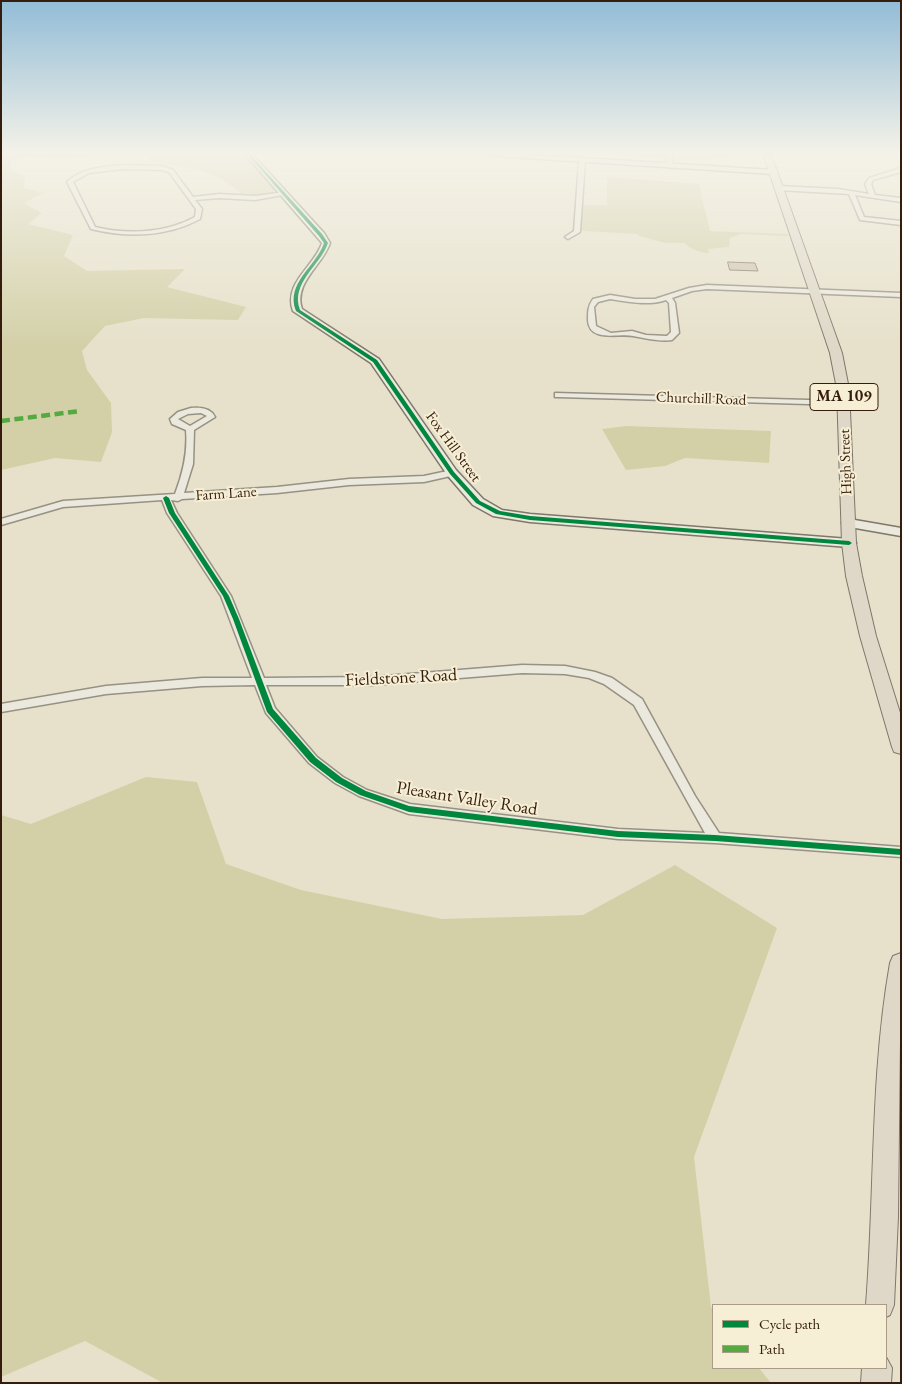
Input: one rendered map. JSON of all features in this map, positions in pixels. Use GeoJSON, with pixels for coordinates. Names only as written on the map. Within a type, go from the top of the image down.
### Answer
{"type":"FeatureCollection","features":[{"type":"Feature","properties":{"kind":"main road","name":"High Street"},"geometry":{"type":"LineString","coordinates":[[789,219],[836,353],[844,404],[849,543],[854,576],[901,747]]}},
{"type":"Feature","properties":{"kind":"main road"},"geometry":{"type":"LineString","coordinates":[[880,1304],[886,1188],[886,1111],[894,997],[901,963]]}},
{"type":"Feature","properties":{"kind":"main road"},"geometry":{"type":"LineString","coordinates":[[876,1383],[877,1369]]}},
{"type":"Feature","properties":{"kind":"street"},"geometry":{"type":"LineString","coordinates":[[87,219],[90,225],[98,230],[153,232],[184,226],[197,219]]}},
{"type":"Feature","properties":{"kind":"street","name":"Fox Hill Street"},"geometry":{"type":"LineString","coordinates":[[307,219],[326,243],[324,249],[299,285],[294,306],[304,317],[349,343],[375,361],[452,473],[478,502],[498,514],[849,543]]}},
{"type":"Feature","properties":{"kind":"street"},"geometry":{"type":"LineString","coordinates":[[568,237],[577,232],[578,219]]}},
{"type":"Feature","properties":{"kind":"street"},"geometry":{"type":"LineString","coordinates":[[862,219],[901,223]]}},
{"type":"Feature","properties":{"kind":"street"},"geometry":{"type":"LineString","coordinates":[[668,297],[672,303],[675,333],[669,338],[646,337],[632,333],[611,335],[592,328],[590,307],[595,300],[610,297],[649,301],[690,289],[707,287],[901,295]]}},
{"type":"Feature","properties":{"kind":"street","name":"Churchill Road"},"geometry":{"type":"LineString","coordinates":[[558,395],[844,404]]}},
{"type":"Feature","properties":{"kind":"street"},"geometry":{"type":"LineString","coordinates":[[172,498],[186,479],[191,442],[190,429]]}},
{"type":"Feature","properties":{"kind":"street","name":"Farm Lane"},"geometry":{"type":"LineString","coordinates":[[1,522],[63,504],[300,489],[349,482],[424,479],[452,473]]}},
{"type":"Feature","properties":{"kind":"street","name":"Pleasant Valley Road"},"geometry":{"type":"LineString","coordinates":[[172,498],[172,513],[226,596],[270,710],[312,760],[339,780],[364,793],[388,803],[418,810],[618,834],[714,838],[901,852]]}},
{"type":"Feature","properties":{"kind":"street"},"geometry":{"type":"LineString","coordinates":[[849,523],[901,532]]}},
{"type":"Feature","properties":{"kind":"street","name":"Fieldstone Road"},"geometry":{"type":"LineString","coordinates":[[1,708],[106,690],[202,682],[372,681],[522,669],[565,670],[591,675],[608,681],[638,702],[714,838]]}},
{"type":"Feature","properties":{"kind":"shaded area"},"geometry":{"type":"Polygon","coordinates":[[[1,219],[35,219],[28,224],[73,235],[64,256],[87,271],[185,269],[167,287],[246,307],[238,320],[144,318],[105,326],[82,351],[87,370],[111,403],[112,432],[101,462],[55,458],[1,470],[1,219]]]}},
{"type":"Feature","properties":{"kind":"shaded area"},"geometry":{"type":"Polygon","coordinates":[[[582,219],[707,219],[710,231],[788,234],[789,236],[741,234],[730,238],[729,247],[708,249],[709,253],[695,250],[688,247],[685,243],[665,243],[639,236],[638,234],[582,231],[582,219]]]}},
{"type":"Feature","properties":{"kind":"shaded area"},"geometry":{"type":"Polygon","coordinates":[[[626,426],[771,431],[769,463],[685,458],[665,466],[626,470],[602,429],[626,426]]]}},
{"type":"Feature","properties":{"kind":"shaded area"},"geometry":{"type":"Polygon","coordinates":[[[146,777],[197,782],[226,864],[301,890],[442,919],[583,915],[675,865],[777,928],[694,1157],[712,1308],[712,1369],[760,1369],[771,1383],[163,1383],[85,1341],[1,1377],[1,815],[31,824],[146,777]]]}},
{"type":"Feature","properties":{"kind":"building"},"geometry":{"type":"Polygon","coordinates":[[[728,262],[755,263],[758,271],[730,270],[728,262]]]}},
{"type":"Feature","properties":{"kind":"marked path"},"geometry":{"type":"LineString","coordinates":[[1,421],[80,411]]}},
{"type":"Feature","properties":{"kind":"cycle path"},"geometry":{"type":"LineString","coordinates":[[306,219],[326,243],[324,249],[298,287],[295,304],[298,311],[375,361],[452,473],[478,502],[498,513],[530,518],[849,543]]}},
{"type":"Feature","properties":{"kind":"cycle path"},"geometry":{"type":"LineString","coordinates":[[166,498],[172,513],[226,596],[270,710],[313,760],[339,780],[363,793],[409,809],[618,834],[715,838],[901,852]]}}]}
